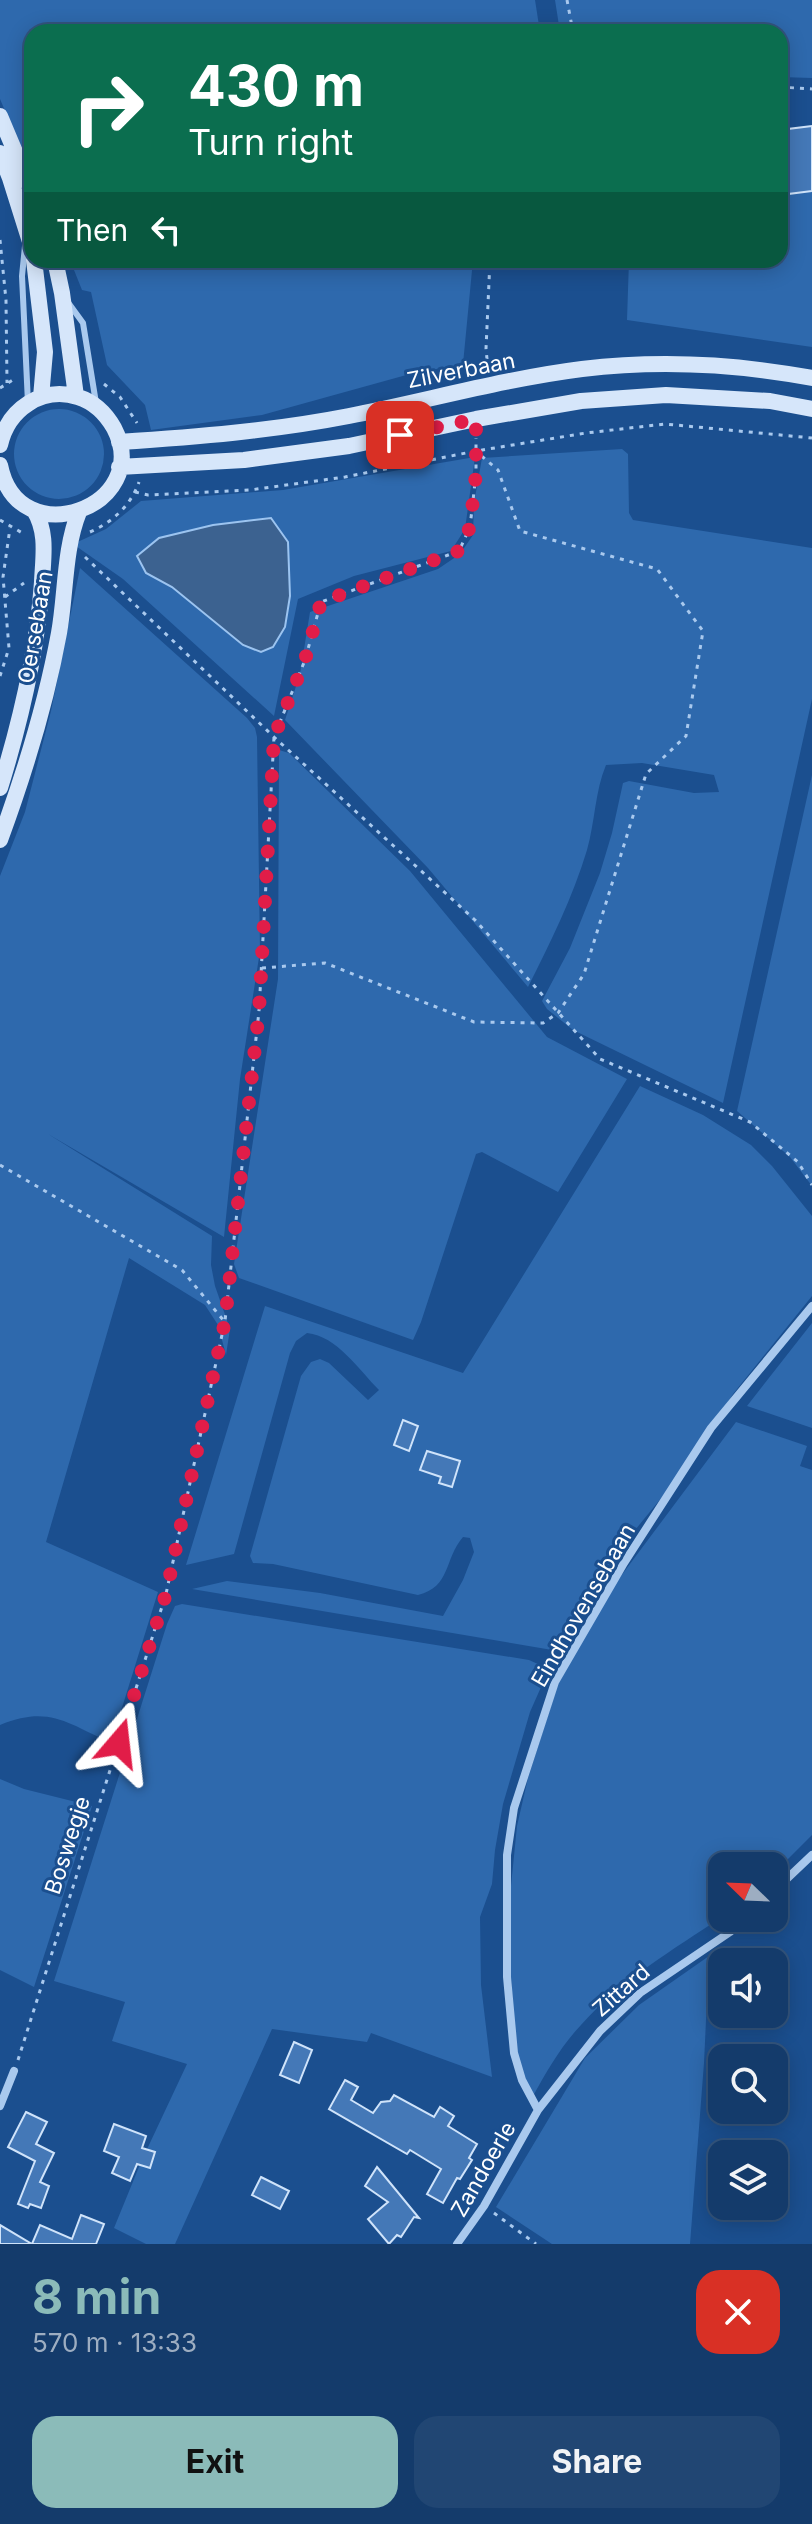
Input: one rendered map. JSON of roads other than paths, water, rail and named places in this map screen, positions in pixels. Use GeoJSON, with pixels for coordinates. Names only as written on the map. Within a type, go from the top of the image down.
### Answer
{"type":"FeatureCollection","features":[{"type":"Feature","properties":{"kind":"main road"},"geometry":{"type":"LineString","coordinates":[[0,116],[24,173]]}},
{"type":"Feature","properties":{"kind":"main road"},"geometry":{"type":"LineString","coordinates":[[0,153],[24,219]]}},
{"type":"Feature","properties":{"kind":"main road"},"geometry":{"type":"LineString","coordinates":[[34,400],[45,370],[45,343],[35,268]]}},
{"type":"Feature","properties":{"kind":"main road"},"geometry":{"type":"LineString","coordinates":[[57,268],[76,396]]}},
{"type":"Feature","properties":{"kind":"main road","name":"Zilverbaan"},"geometry":{"type":"LineString","coordinates":[[119,442],[245,433],[582,369],[670,363],[775,371],[812,378]]}},
{"type":"Feature","properties":{"kind":"main road"},"geometry":{"type":"LineString","coordinates":[[0,442],[8,422],[34,400],[57,394],[76,396],[97,407],[108,419],[119,442],[119,467],[112,484],[93,506],[79,512],[58,515],[34,510],[18,499],[1,472]]}},
{"type":"Feature","properties":{"kind":"main road"},"geometry":{"type":"LineString","coordinates":[[119,467],[259,458],[349,446],[581,401],[666,395],[770,401],[812,409]]}},
{"type":"Feature","properties":{"kind":"main road","name":"Oersebaan"},"geometry":{"type":"LineString","coordinates":[[0,788],[22,712],[37,632],[44,539],[42,523],[34,510]]}},
{"type":"Feature","properties":{"kind":"main road","name":"Oersebaan"},"geometry":{"type":"LineString","coordinates":[[0,840],[27,764],[45,698],[79,512]]}},
{"type":"Feature","properties":{"kind":"street","name":"Eindhovensebaan"},"geometry":{"type":"LineString","coordinates":[[538,2110],[522,2080],[514,2053],[507,1977],[507,1855],[514,1808],[555,1682],[624,1563],[711,1428],[812,1306]]}},
{"type":"Feature","properties":{"kind":"street"},"geometry":{"type":"LineString","coordinates":[[788,1878],[812,1855]]}},
{"type":"Feature","properties":{"kind":"street","name":"Zittard"},"geometry":{"type":"LineString","coordinates":[[538,2110],[600,2031],[640,1993],[730,1932]]}},
{"type":"Feature","properties":{"kind":"street"},"geometry":{"type":"LineString","coordinates":[[0,2106],[14,2071]]}},
{"type":"Feature","properties":{"kind":"street","name":"Zandoerle"},"geometry":{"type":"LineString","coordinates":[[457,2244],[484,2206],[538,2110]]}},
{"type":"Feature","properties":{"kind":"lane"},"geometry":{"type":"LineString","coordinates":[[24,256],[22,276],[34,400]]}},
{"type":"Feature","properties":{"kind":"lane"},"geometry":{"type":"LineString","coordinates":[[62,293],[83,323],[97,407]]}}]}
